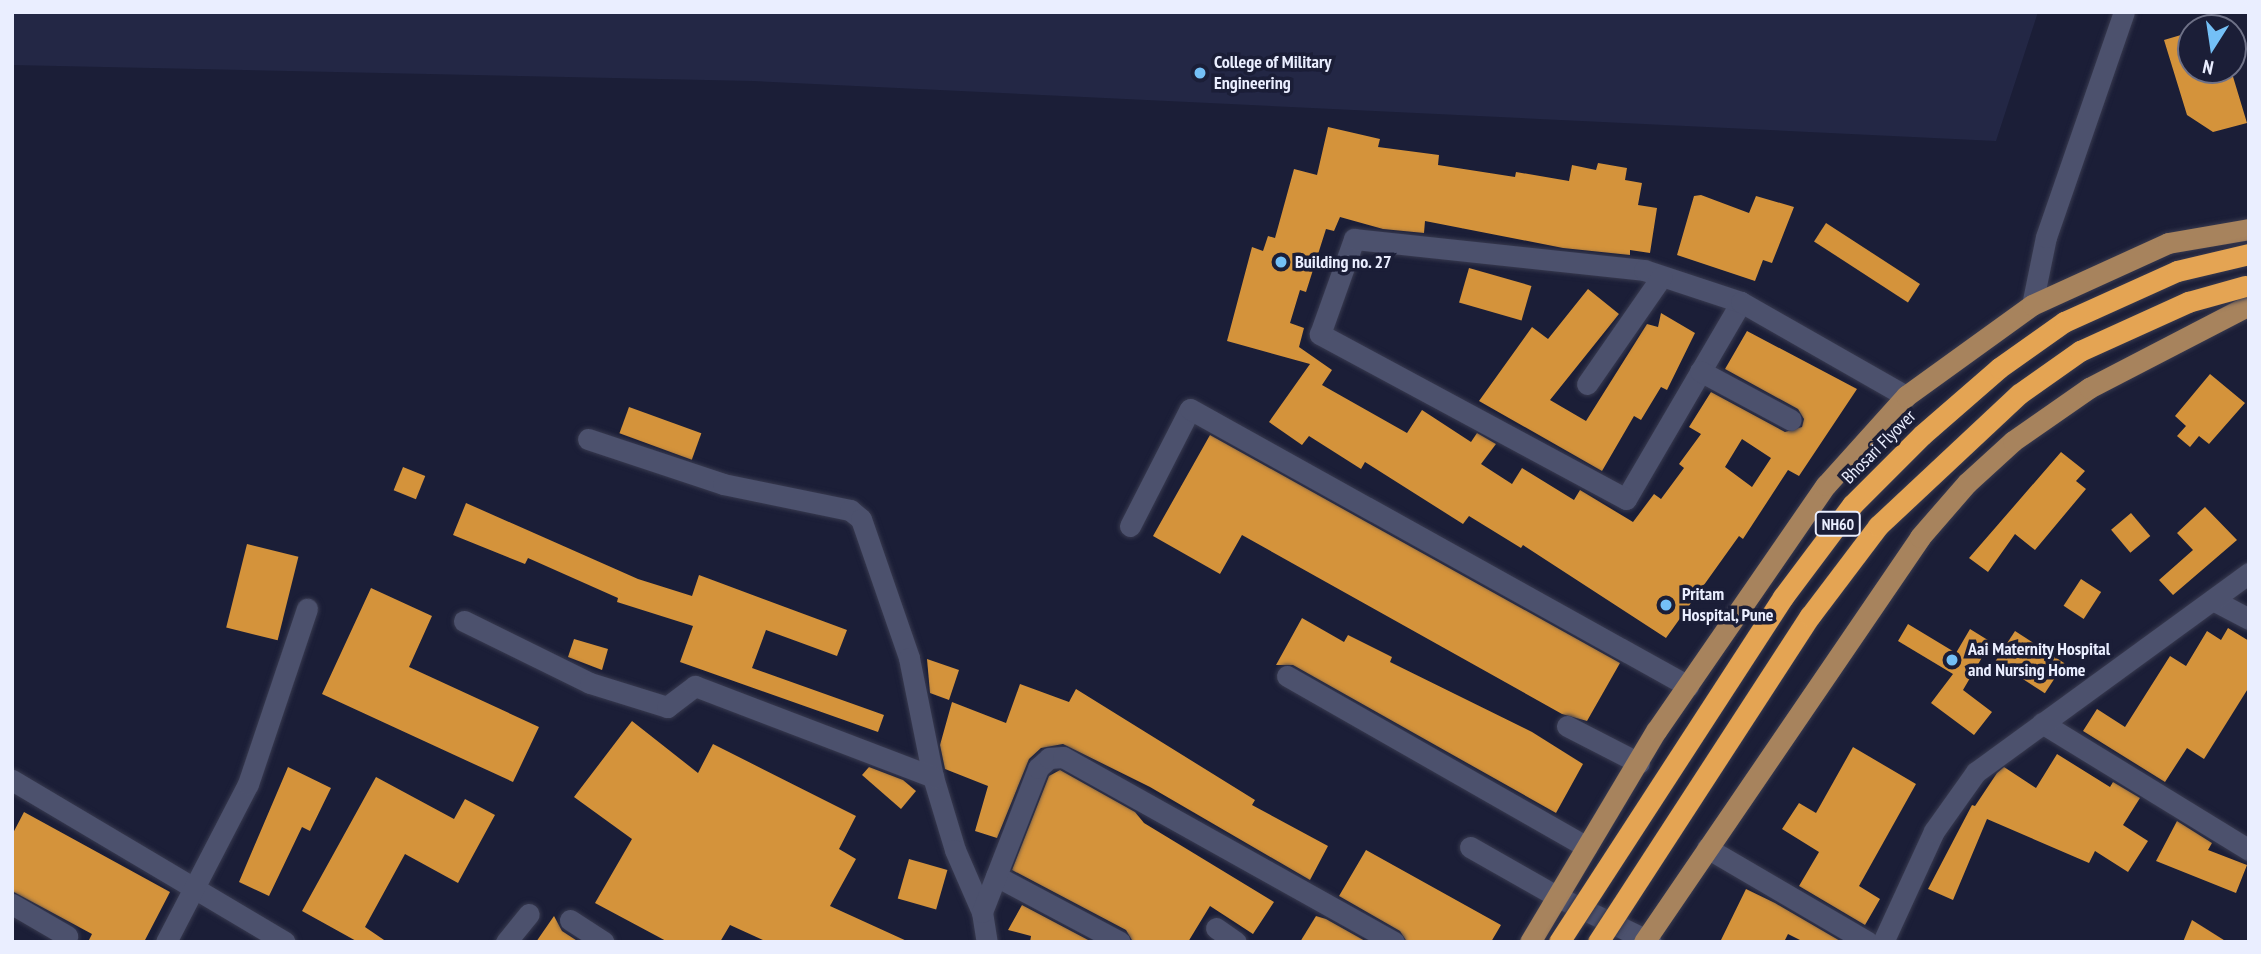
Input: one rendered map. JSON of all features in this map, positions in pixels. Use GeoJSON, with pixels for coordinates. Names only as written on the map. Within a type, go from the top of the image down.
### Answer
{"type":"FeatureCollection","features":[{"type":"Feature","properties":{"kind":"highway","name":"Bhosari Flyover"},"geometry":{"type":"LineString","coordinates":[[1559,942],[1783,597],[1852,505],[1922,435],[1999,368],[2064,322],[2177,271],[2249,254]]}},
{"type":"Feature","properties":{"kind":"highway","name":"NH60"},"geometry":{"type":"LineString","coordinates":[[1598,942],[1802,628],[1878,526],[2010,402],[2080,351],[2188,302],[2247,295]]}},
{"type":"Feature","properties":{"kind":"main road"},"geometry":{"type":"LineString","coordinates":[[1530,942],[1688,686],[1826,485],[1906,396],[2032,305],[2168,243],[2249,229]]}},
{"type":"Feature","properties":{"kind":"main road"},"geometry":{"type":"LineString","coordinates":[[1647,941],[1707,848],[1920,537],[1967,483],[2013,440],[2089,388],[2247,295]]}},
{"type":"Feature","properties":{"kind":"street"},"geometry":{"type":"LineString","coordinates":[[2032,305],[2046,237],[2124,12]]}},
{"type":"Feature","properties":{"kind":"street"},"geometry":{"type":"LineString","coordinates":[[1741,302],[1626,499],[1320,334],[1354,239],[1644,270],[1741,302],[1906,396]]}},
{"type":"Feature","properties":{"kind":"street"},"geometry":{"type":"LineString","coordinates":[[1587,384],[1662,276]]}},
{"type":"Feature","properties":{"kind":"street"},"geometry":{"type":"LineString","coordinates":[[1700,372],[1791,420]]}},
{"type":"Feature","properties":{"kind":"street"},"geometry":{"type":"LineString","coordinates":[[1130,526],[1190,409],[1688,686]]}},
{"type":"Feature","properties":{"kind":"street"},"geometry":{"type":"LineString","coordinates":[[588,439],[723,484],[839,508],[861,519],[909,658],[933,777],[955,850],[982,912],[988,942]]}},
{"type":"Feature","properties":{"kind":"street"},"geometry":{"type":"LineString","coordinates":[[1884,942],[1954,797],[1976,772],[2249,573]]}},
{"type":"Feature","properties":{"kind":"street"},"geometry":{"type":"LineString","coordinates":[[2213,600],[2249,619]]}},
{"type":"Feature","properties":{"kind":"street"},"geometry":{"type":"LineString","coordinates":[[166,942],[248,784],[307,609]]}},
{"type":"Feature","properties":{"kind":"street"},"geometry":{"type":"LineString","coordinates":[[464,621],[590,683],[667,707],[695,686],[933,777]]}},
{"type":"Feature","properties":{"kind":"street"},"geometry":{"type":"LineString","coordinates":[[1287,676],[1587,847]]}},
{"type":"Feature","properties":{"kind":"street"},"geometry":{"type":"LineString","coordinates":[[2042,723],[2249,850]]}},
{"type":"Feature","properties":{"kind":"street"},"geometry":{"type":"LineString","coordinates":[[1567,726],[1639,763]]}},
{"type":"Feature","properties":{"kind":"street"},"geometry":{"type":"LineString","coordinates":[[982,912],[1038,768],[1049,758],[1063,757],[1394,942]]}},
{"type":"Feature","properties":{"kind":"street"},"geometry":{"type":"LineString","coordinates":[[15,788],[197,886],[285,942]]}},
{"type":"Feature","properties":{"kind":"street"},"geometry":{"type":"LineString","coordinates":[[1470,847],[1558,897],[1647,941]]}},
{"type":"Feature","properties":{"kind":"street"},"geometry":{"type":"LineString","coordinates":[[1707,848],[1868,942]]}},
{"type":"Feature","properties":{"kind":"street"},"geometry":{"type":"LineString","coordinates":[[996,876],[1120,942]]}},
{"type":"Feature","properties":{"kind":"street"},"geometry":{"type":"LineString","coordinates":[[12,904],[67,936]]}},
{"type":"Feature","properties":{"kind":"street"},"geometry":{"type":"LineString","coordinates":[[506,942],[530,914]]}},
{"type":"Feature","properties":{"kind":"street"},"geometry":{"type":"LineString","coordinates":[[570,920],[604,942]]}},
{"type":"Feature","properties":{"kind":"street"},"geometry":{"type":"LineString","coordinates":[[1216,929],[1237,942]]}},
{"type":"Feature","properties":{"kind":"shaded area","name":"College of Military Engineering"},"geometry":{"type":"Polygon","coordinates":[[[12,12],[2038,12],[1996,141],[753,81],[12,65],[12,12]]]}},
{"type":"Feature","properties":{"kind":"building"},"geometry":{"type":"Polygon","coordinates":[[[2177,36],[2177,82],[2164,40],[2177,36]]]}},
{"type":"Feature","properties":{"kind":"building"},"geometry":{"type":"Polygon","coordinates":[[[2177,84],[2235,84],[2247,123],[2213,132],[2187,115],[2177,84]]]}},
{"type":"Feature","properties":{"kind":"building"},"geometry":{"type":"Polygon","coordinates":[[[1328,127],[1380,139],[1378,147],[1439,155],[1438,165],[1515,177],[1516,172],[1569,181],[1572,165],[1596,170],[1598,163],[1627,168],[1625,180],[1642,183],[1638,205],[1657,208],[1650,253],[1630,250],[1630,255],[1563,248],[1425,221],[1424,233],[1383,229],[1340,217],[1334,231],[1326,229],[1306,292],[1300,290],[1290,323],[1304,328],[1299,347],[1332,370],[1322,385],[1407,433],[1422,410],[1471,442],[1477,433],[1496,444],[1481,464],[1512,484],[1522,468],[1574,500],[1580,490],[1633,522],[1654,494],[1661,499],[1684,468],[1679,464],[1701,434],[1689,427],[1711,392],[1785,432],[1802,427],[1804,419],[1798,409],[1725,369],[1747,331],[1857,389],[1799,476],[1788,470],[1743,539],[1739,536],[1666,638],[1523,545],[1521,548],[1469,516],[1463,524],[1365,462],[1361,469],[1309,436],[1302,445],[1269,422],[1310,364],[1227,341],[1252,247],[1263,251],[1268,236],[1275,238],[1294,169],[1317,175],[1328,127]],[[1742,439],[1725,467],[1752,487],[1771,458],[1742,439]]]}},
{"type":"Feature","properties":{"kind":"building"},"geometry":{"type":"Polygon","coordinates":[[[1701,195],[1749,213],[1756,196],[1794,207],[1772,263],[1763,260],[1755,281],[1677,255],[1694,196],[1701,195]]]}},
{"type":"Feature","properties":{"kind":"building"},"geometry":{"type":"Polygon","coordinates":[[[1826,223],[1920,284],[1908,302],[1814,241],[1826,223]]]}},
{"type":"Feature","properties":{"kind":"building"},"geometry":{"type":"Polygon","coordinates":[[[1469,268],[1531,286],[1522,321],[1459,303],[1469,268]]]}},
{"type":"Feature","properties":{"kind":"building"},"geometry":{"type":"Polygon","coordinates":[[[1588,289],[1619,314],[1550,400],[1586,421],[1647,324],[1658,327],[1661,313],[1695,333],[1667,390],[1661,387],[1641,420],[1634,416],[1602,471],[1479,401],[1532,327],[1548,339],[1588,289]]]}},
{"type":"Feature","properties":{"kind":"building"},"geometry":{"type":"Polygon","coordinates":[[[2210,374],[2245,403],[2209,444],[2199,436],[2190,447],[2177,436],[2186,426],[2175,416],[2210,374]]]}},
{"type":"Feature","properties":{"kind":"building"},"geometry":{"type":"Polygon","coordinates":[[[629,407],[701,433],[692,460],[619,433],[629,407]]]}},
{"type":"Feature","properties":{"kind":"building"},"geometry":{"type":"Polygon","coordinates":[[[1210,435],[1620,663],[1587,721],[1562,714],[1242,535],[1220,574],[1153,536],[1210,435]]]}},
{"type":"Feature","properties":{"kind":"building"},"geometry":{"type":"Polygon","coordinates":[[[2061,452],[2085,471],[2076,481],[2086,489],[2035,550],[2015,534],[1988,572],[1969,558],[2061,452]]]}},
{"type":"Feature","properties":{"kind":"building"},"geometry":{"type":"Polygon","coordinates":[[[403,467],[425,476],[416,499],[394,490],[403,467]]]}},
{"type":"Feature","properties":{"kind":"building"},"geometry":{"type":"Polygon","coordinates":[[[466,503],[638,579],[692,596],[699,575],[847,630],[837,656],[766,630],[752,668],[884,715],[878,732],[680,662],[693,626],[617,602],[618,598],[528,558],[525,564],[453,535],[466,503]]]}},
{"type":"Feature","properties":{"kind":"building"},"geometry":{"type":"Polygon","coordinates":[[[2205,507],[2237,540],[2173,595],[2159,580],[2193,550],[2177,533],[2205,507]]]}},
{"type":"Feature","properties":{"kind":"building"},"geometry":{"type":"Polygon","coordinates":[[[2131,513],[2150,536],[2130,553],[2111,530],[2131,513]]]}},
{"type":"Feature","properties":{"kind":"building"},"geometry":{"type":"Polygon","coordinates":[[[247,544],[298,557],[278,640],[226,627],[247,544]]]}},
{"type":"Feature","properties":{"kind":"building"},"geometry":{"type":"Polygon","coordinates":[[[2081,579],[2101,592],[2084,619],[2064,606],[2081,579]]]}},
{"type":"Feature","properties":{"kind":"building"},"geometry":{"type":"Polygon","coordinates":[[[371,588],[432,616],[409,667],[539,727],[513,782],[322,694],[371,588]]]}},
{"type":"Feature","properties":{"kind":"building"},"geometry":{"type":"Polygon","coordinates":[[[1302,618],[1344,642],[1348,635],[1392,657],[1390,662],[1532,732],[1583,764],[1556,813],[1293,665],[1276,665],[1302,618]]]}},
{"type":"Feature","properties":{"kind":"building"},"geometry":{"type":"Polygon","coordinates":[[[1908,624],[1956,653],[1970,629],[1991,642],[1963,690],[1992,712],[1974,735],[1931,703],[1953,674],[1898,641],[1908,624]]]}},
{"type":"Feature","properties":{"kind":"building"},"geometry":{"type":"Polygon","coordinates":[[[2228,628],[2249,641],[2249,687],[2204,759],[2187,748],[2165,782],[2083,731],[2097,709],[2125,727],[2170,656],[2186,666],[2207,631],[2221,640],[2228,628]]]}},
{"type":"Feature","properties":{"kind":"building"},"geometry":{"type":"Polygon","coordinates":[[[2015,631],[2064,663],[2045,693],[1995,661],[2015,631]]]}},
{"type":"Feature","properties":{"kind":"building"},"geometry":{"type":"Polygon","coordinates":[[[574,639],[608,649],[602,670],[568,657],[574,639]]]}},
{"type":"Feature","properties":{"kind":"building"},"geometry":{"type":"Polygon","coordinates":[[[927,659],[959,670],[949,700],[930,693],[927,659]]]}},
{"type":"Feature","properties":{"kind":"building"},"geometry":{"type":"Polygon","coordinates":[[[1020,684],[1069,702],[1076,689],[1255,800],[1252,805],[1328,846],[1310,880],[1150,787],[1063,744],[1041,748],[1029,759],[997,838],[975,831],[988,786],[945,769],[940,745],[952,702],[1006,723],[1020,684]]]}},
{"type":"Feature","properties":{"kind":"building"},"geometry":{"type":"Polygon","coordinates":[[[632,721],[698,773],[713,744],[856,816],[839,849],[856,859],[830,906],[909,942],[767,942],[730,925],[720,942],[668,942],[595,903],[632,839],[574,797],[632,721]]]}},
{"type":"Feature","properties":{"kind":"building"},"geometry":{"type":"Polygon","coordinates":[[[1853,747],[1916,784],[1859,886],[1880,899],[1865,925],[1799,886],[1819,852],[1782,829],[1799,803],[1816,813],[1853,747]]]}},
{"type":"Feature","properties":{"kind":"building"},"geometry":{"type":"Polygon","coordinates":[[[2057,754],[2110,787],[2113,782],[2140,798],[2123,825],[2148,841],[2128,872],[2095,851],[2089,863],[1987,819],[1953,900],[1928,889],[1972,805],[1975,806],[1997,773],[2004,767],[2036,788],[2057,754]]]}},
{"type":"Feature","properties":{"kind":"building"},"geometry":{"type":"Polygon","coordinates":[[[288,767],[331,788],[310,831],[302,827],[269,896],[239,882],[288,767]]]}},
{"type":"Feature","properties":{"kind":"building"},"geometry":{"type":"Polygon","coordinates":[[[869,767],[903,780],[916,791],[901,809],[862,775],[869,767]]]}},
{"type":"Feature","properties":{"kind":"building"},"geometry":{"type":"Polygon","coordinates":[[[1060,770],[1135,812],[1144,823],[1274,902],[1253,934],[1210,906],[1188,942],[1133,942],[1126,930],[1012,870],[1049,776],[1060,770]]]}},
{"type":"Feature","properties":{"kind":"building"},"geometry":{"type":"Polygon","coordinates":[[[376,777],[454,819],[465,799],[495,815],[458,883],[405,854],[365,927],[387,942],[358,942],[302,911],[376,777]]]}},
{"type":"Feature","properties":{"kind":"building"},"geometry":{"type":"Polygon","coordinates":[[[24,812],[170,892],[144,942],[88,942],[92,934],[12,891],[12,835],[24,812]]]}},
{"type":"Feature","properties":{"kind":"building"},"geometry":{"type":"Polygon","coordinates":[[[2177,821],[2212,843],[2208,850],[2247,865],[2236,893],[2156,861],[2177,821]]]}},
{"type":"Feature","properties":{"kind":"building"},"geometry":{"type":"Polygon","coordinates":[[[1366,850],[1501,925],[1491,942],[1407,942],[1400,931],[1339,896],[1366,850]]]}},
{"type":"Feature","properties":{"kind":"building"},"geometry":{"type":"Polygon","coordinates":[[[909,859],[947,870],[936,909],[898,898],[909,859]]]}},
{"type":"Feature","properties":{"kind":"building"},"geometry":{"type":"Polygon","coordinates":[[[1746,889],[1842,942],[1804,942],[1788,934],[1784,942],[1720,942],[1746,889]]]}},
{"type":"Feature","properties":{"kind":"building"},"geometry":{"type":"Polygon","coordinates":[[[1022,905],[1092,942],[1030,942],[1031,936],[1008,930],[1022,905]]]}},
{"type":"Feature","properties":{"kind":"building"},"geometry":{"type":"Polygon","coordinates":[[[554,916],[562,931],[579,942],[536,942],[554,916]]]}},
{"type":"Feature","properties":{"kind":"building"},"geometry":{"type":"Polygon","coordinates":[[[1316,916],[1326,919],[1367,942],[1300,942],[1316,916]]]}},
{"type":"Feature","properties":{"kind":"building"},"geometry":{"type":"Polygon","coordinates":[[[2192,920],[2227,942],[2183,942],[2192,920]]]}},
{"type":"Feature","properties":{"kind":"place","name":"College of Military Engineering"},"geometry":{"type":"Point","coordinates":[1200,73]}},
{"type":"Feature","properties":{"kind":"place","name":"Building no. 27"},"geometry":{"type":"Point","coordinates":[1281,262]}},
{"type":"Feature","properties":{"kind":"place","name":"Pritam Hospital, Pune"},"geometry":{"type":"Point","coordinates":[1666,605]}},
{"type":"Feature","properties":{"kind":"place","name":"Aai Maternity Hospital and Nursing Home"},"geometry":{"type":"Point","coordinates":[1952,660]}}]}
